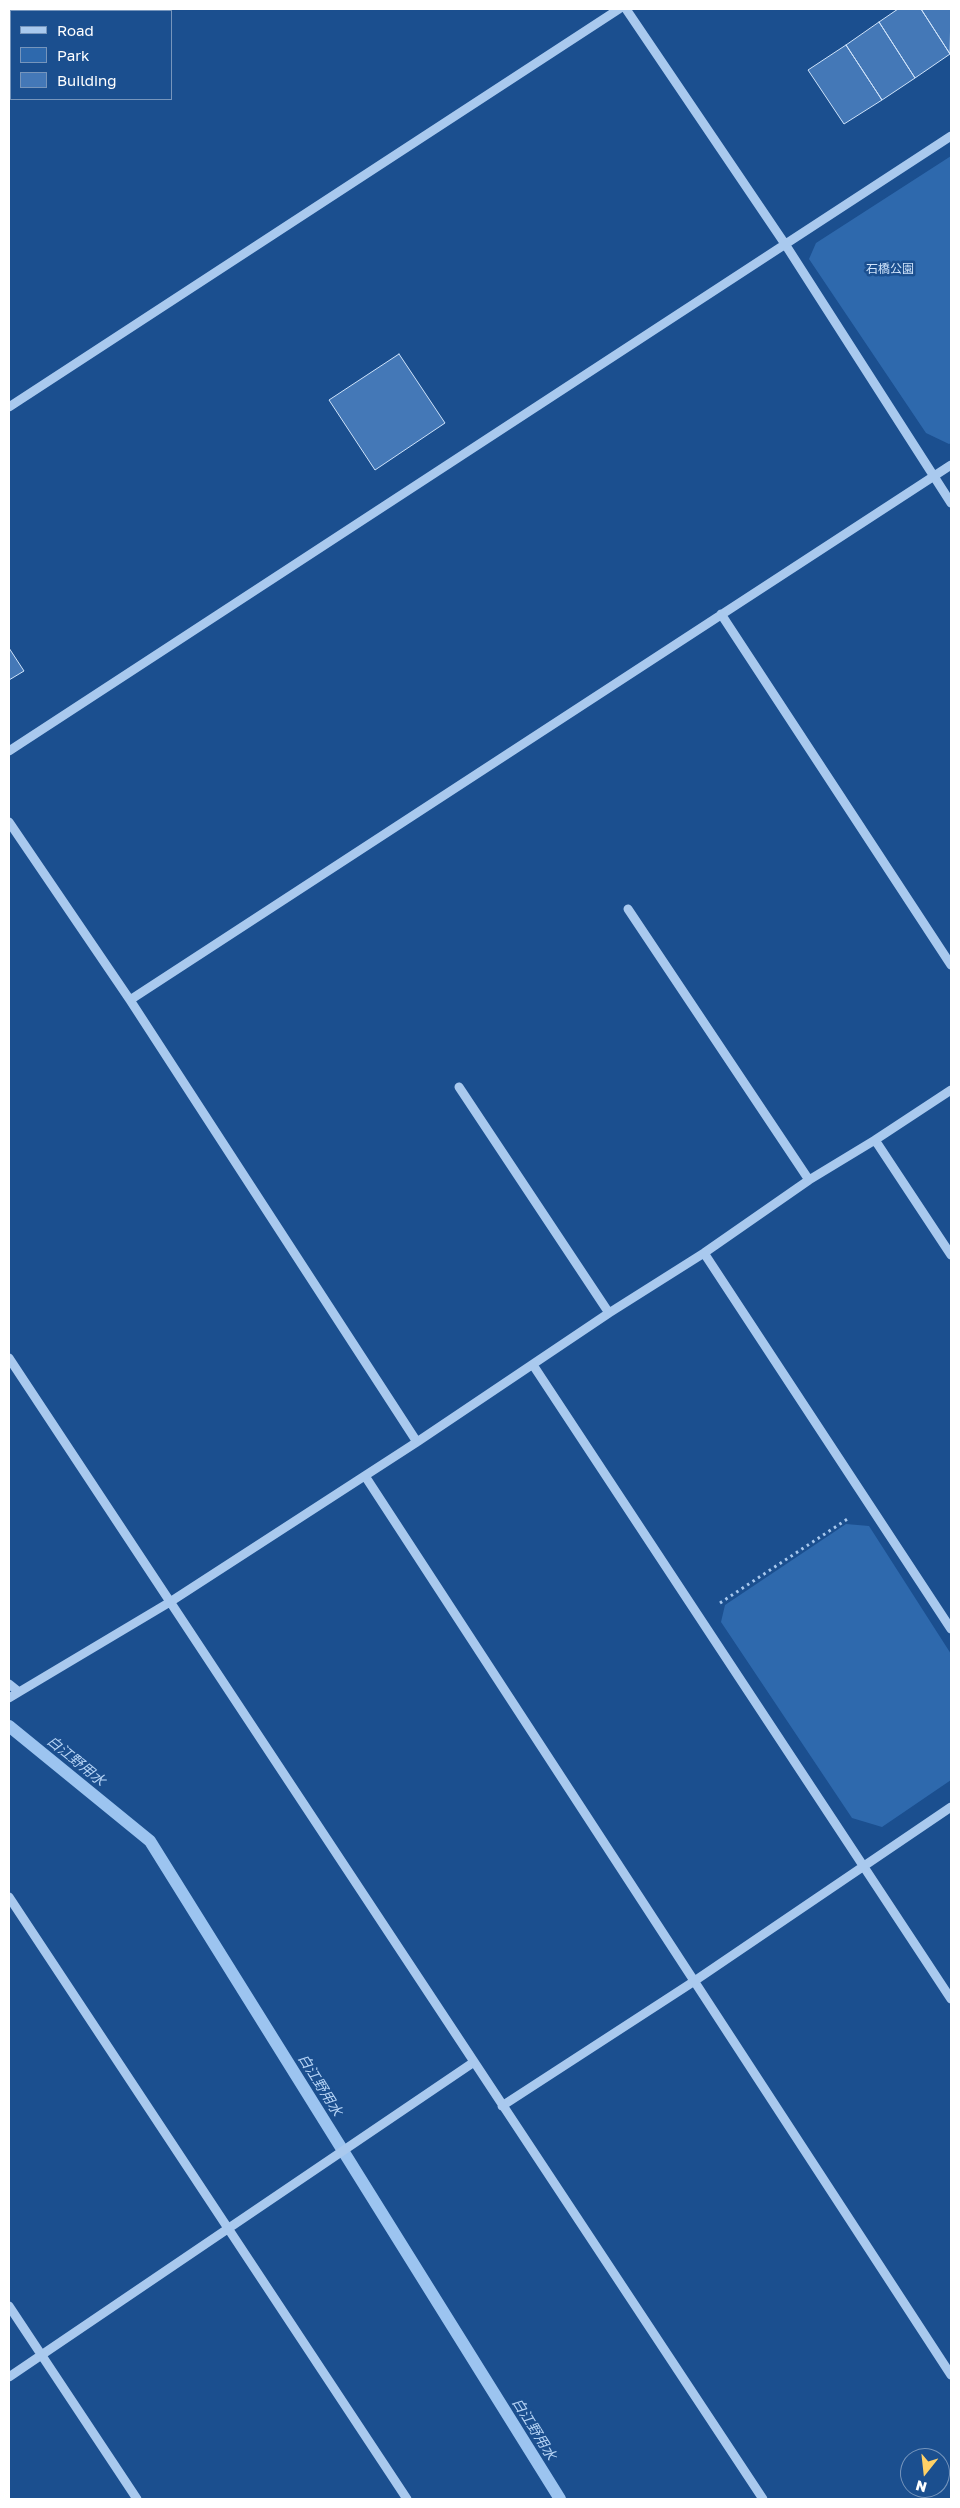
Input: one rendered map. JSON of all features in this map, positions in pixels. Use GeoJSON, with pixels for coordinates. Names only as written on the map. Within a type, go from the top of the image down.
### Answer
{"type":"FeatureCollection","features":[{"type":"Feature","properties":{"kind":"street"},"geometry":{"type":"LineString","coordinates":[[9,407],[619,9]]}},
{"type":"Feature","properties":{"kind":"street"},"geometry":{"type":"LineString","coordinates":[[626,9],[785,244],[951,503]]}},
{"type":"Feature","properties":{"kind":"street"},"geometry":{"type":"LineString","coordinates":[[9,751],[951,136]]}},
{"type":"Feature","properties":{"kind":"street"},"geometry":{"type":"LineString","coordinates":[[130,1000],[951,465]]}},
{"type":"Feature","properties":{"kind":"street"},"geometry":{"type":"LineString","coordinates":[[721,614],[951,965]]}},
{"type":"Feature","properties":{"kind":"street"},"geometry":{"type":"LineString","coordinates":[[9,822],[130,1000],[416,1442]]}},
{"type":"Feature","properties":{"kind":"street"},"geometry":{"type":"LineString","coordinates":[[628,909],[809,1180]]}},
{"type":"Feature","properties":{"kind":"street"},"geometry":{"type":"LineString","coordinates":[[459,1087],[609,1313]]}},
{"type":"Feature","properties":{"kind":"street"},"geometry":{"type":"LineString","coordinates":[[9,1698],[170,1602],[365,1476],[609,1313],[704,1253],[809,1180],[875,1140],[951,1090]]}},
{"type":"Feature","properties":{"kind":"street"},"geometry":{"type":"LineString","coordinates":[[875,1140],[951,1255]]}},
{"type":"Feature","properties":{"kind":"street"},"geometry":{"type":"LineString","coordinates":[[704,1253],[871,1504],[951,1629]]}},
{"type":"Feature","properties":{"kind":"street"},"geometry":{"type":"LineString","coordinates":[[9,1358],[763,2499]]}},
{"type":"Feature","properties":{"kind":"street"},"geometry":{"type":"LineString","coordinates":[[533,1365],[951,1999]]}},
{"type":"Feature","properties":{"kind":"street"},"geometry":{"type":"LineString","coordinates":[[365,1476],[693,1982],[951,2375]]}},
{"type":"Feature","properties":{"kind":"street"},"geometry":{"type":"LineString","coordinates":[[9,1684],[19,1692]]}},
{"type":"Feature","properties":{"kind":"street"},"geometry":{"type":"LineString","coordinates":[[502,2106],[693,1982],[951,1807]]}},
{"type":"Feature","properties":{"kind":"street"},"geometry":{"type":"LineString","coordinates":[[9,1897],[408,2499]]}},
{"type":"Feature","properties":{"kind":"street"},"geometry":{"type":"LineString","coordinates":[[9,2377],[474,2062]]}},
{"type":"Feature","properties":{"kind":"street"},"geometry":{"type":"LineString","coordinates":[[9,2306],[137,2499]]}},
{"type":"Feature","properties":{"kind":"path"},"geometry":{"type":"LineString","coordinates":[[699,1617],[871,1504]]}},
{"type":"Feature","properties":{"kind":"green space","name":"石橋公園"},"geometry":{"type":"Polygon","coordinates":[[[951,156],[951,443],[949,444],[926,433],[809,259],[816,243],[951,156]]]}},
{"type":"Feature","properties":{"kind":"green space"},"geometry":{"type":"Polygon","coordinates":[[[846,1524],[869,1526],[951,1654],[951,1780],[882,1827],[852,1818],[721,1622],[725,1605],[846,1524]]]}},
{"type":"Feature","properties":{"kind":"building"},"geometry":{"type":"Polygon","coordinates":[[[898,9],[921,9],[950,54],[915,78],[879,22],[898,9]]]}},
{"type":"Feature","properties":{"kind":"building"},"geometry":{"type":"Polygon","coordinates":[[[921,9],[951,9],[950,54],[921,9]]]}},
{"type":"Feature","properties":{"kind":"building"},"geometry":{"type":"Polygon","coordinates":[[[879,22],[915,78],[882,100],[846,45],[879,22]]]}},
{"type":"Feature","properties":{"kind":"building"},"geometry":{"type":"Polygon","coordinates":[[[846,45],[882,100],[844,124],[808,70],[846,45]]]}},
{"type":"Feature","properties":{"kind":"building"},"geometry":{"type":"Polygon","coordinates":[[[399,354],[445,423],[375,470],[329,400],[399,354]]]}},
{"type":"Feature","properties":{"kind":"building"},"geometry":{"type":"Polygon","coordinates":[[[9,648],[24,671],[9,680],[9,648]]]}},
{"type":"Feature","properties":{"kind":"waterway","name":"白江野用水"},"geometry":{"type":"LineString","coordinates":[[9,1726],[150,1841],[560,2499]]}}]}
